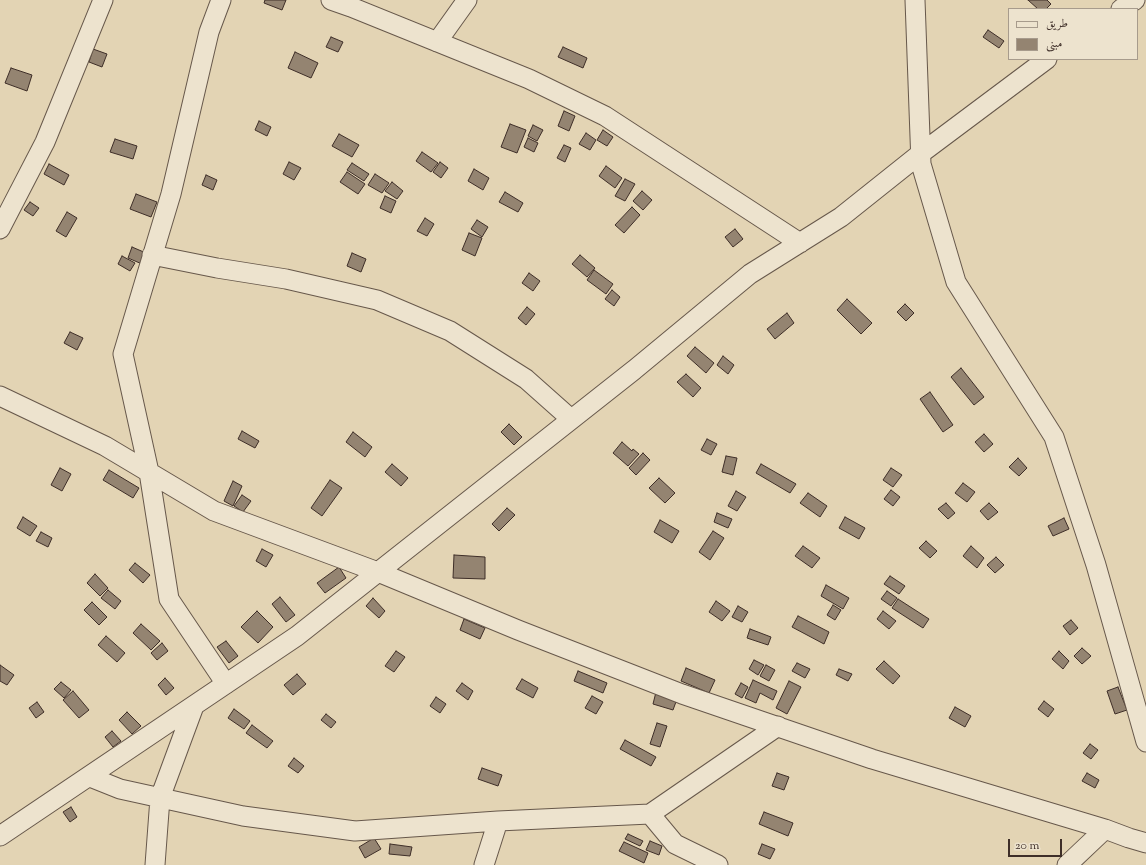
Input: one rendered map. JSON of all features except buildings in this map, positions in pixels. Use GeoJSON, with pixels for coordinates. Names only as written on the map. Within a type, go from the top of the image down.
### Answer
{"type":"FeatureCollection","features":[{"type":"Feature","properties":{"kind":"street"},"geometry":{"type":"LineString","coordinates":[[0,229],[45,142],[103,0]]}},
{"type":"Feature","properties":{"kind":"street"},"geometry":{"type":"LineString","coordinates":[[221,0],[209,32],[171,194],[123,354],[149,472],[169,599],[226,684]]}},
{"type":"Feature","properties":{"kind":"street"},"geometry":{"type":"LineString","coordinates":[[331,0],[352,7],[529,79],[605,116],[800,243]]}},
{"type":"Feature","properties":{"kind":"street"},"geometry":{"type":"LineString","coordinates":[[437,42],[467,0]]}},
{"type":"Feature","properties":{"kind":"street"},"geometry":{"type":"LineString","coordinates":[[915,0],[921,164],[956,282],[1054,437],[1096,566],[1146,742]]}},
{"type":"Feature","properties":{"kind":"street"},"geometry":{"type":"LineString","coordinates":[[1123,8],[1135,0]]}},
{"type":"Feature","properties":{"kind":"street"},"geometry":{"type":"LineString","coordinates":[[0,836],[90,777],[297,636],[571,419],[750,274],[841,217],[920,154],[1046,60]]}},
{"type":"Feature","properties":{"kind":"street"},"geometry":{"type":"LineString","coordinates":[[152,255],[217,268],[286,278],[377,300],[450,331],[526,379],[571,419]]}},
{"type":"Feature","properties":{"kind":"street"},"geometry":{"type":"LineString","coordinates":[[0,396],[105,446],[214,511],[378,572],[518,630],[660,685],[872,759],[1106,829],[1146,843]]}},
{"type":"Feature","properties":{"kind":"street"},"geometry":{"type":"LineString","coordinates":[[155,865],[160,798],[194,706]]}},
{"type":"Feature","properties":{"kind":"street"},"geometry":{"type":"LineString","coordinates":[[90,777],[120,789],[243,816],[355,831],[498,821],[650,814],[778,726]]}},
{"type":"Feature","properties":{"kind":"street"},"geometry":{"type":"LineString","coordinates":[[650,814],[676,844],[718,865]]}},
{"type":"Feature","properties":{"kind":"street"},"geometry":{"type":"LineString","coordinates":[[484,865],[498,821]]}},
{"type":"Feature","properties":{"kind":"street"},"geometry":{"type":"LineString","coordinates":[[1067,865],[1106,829]]}}]}
